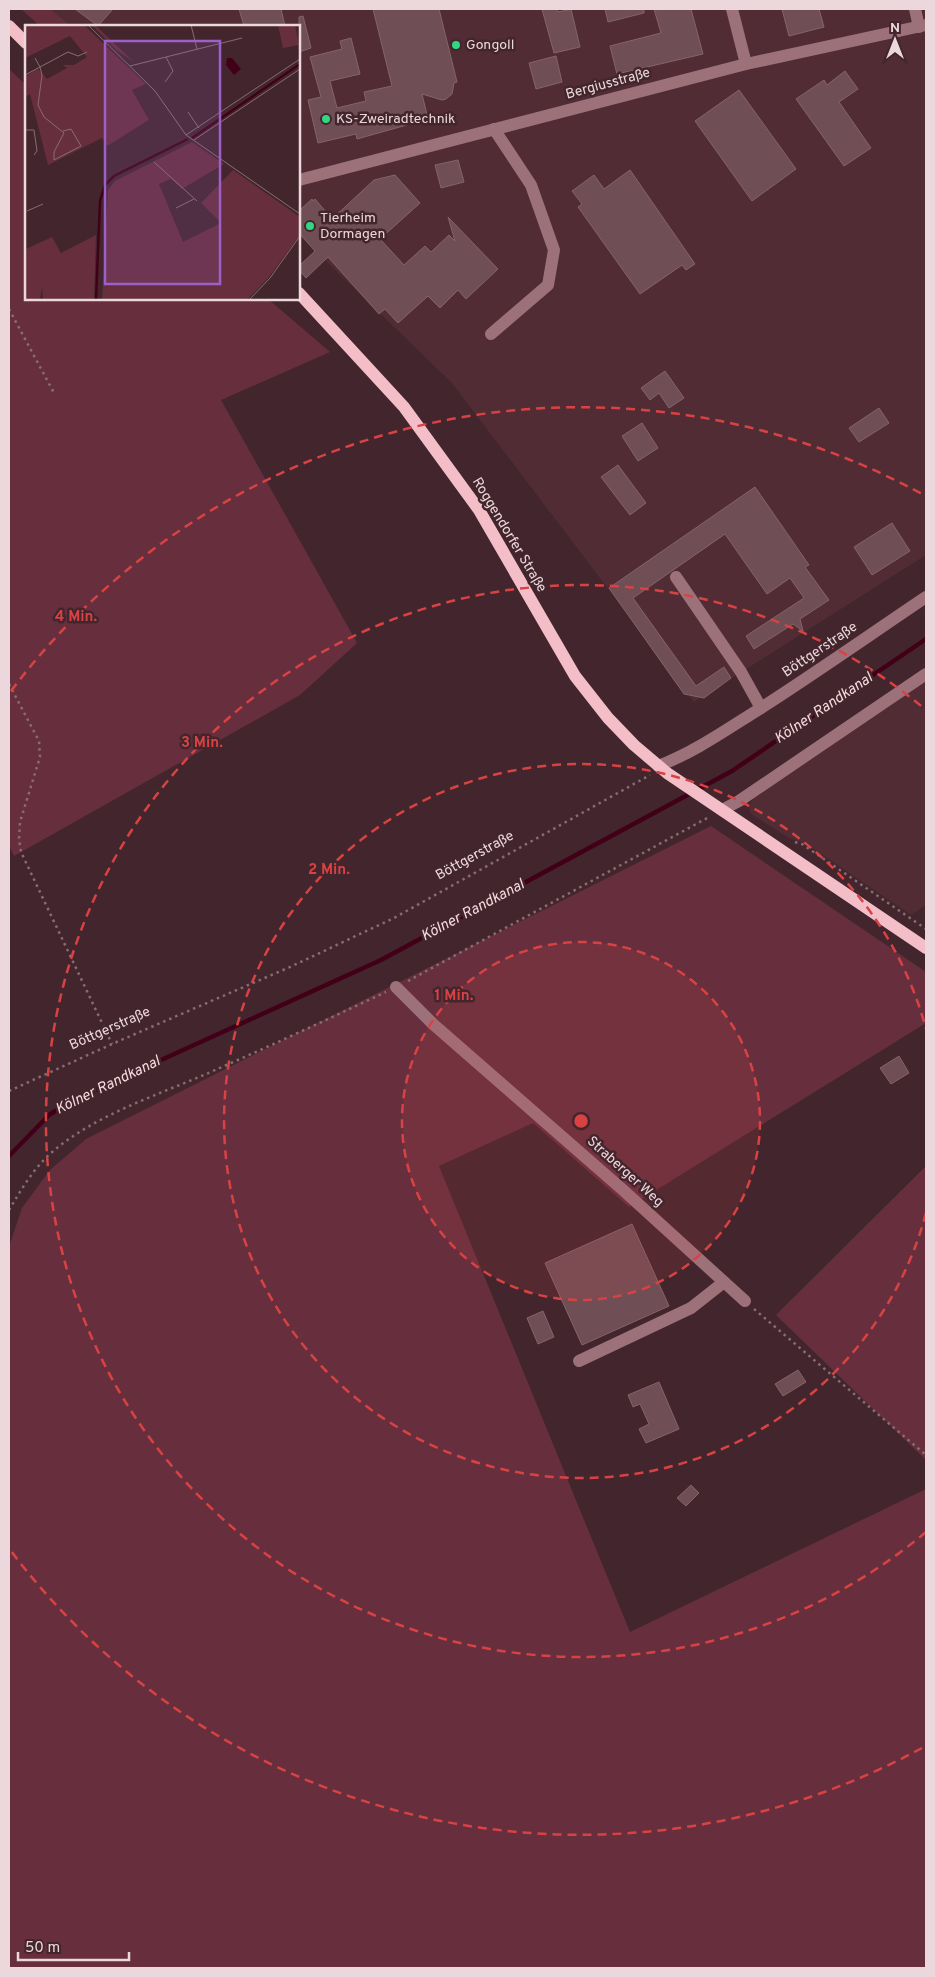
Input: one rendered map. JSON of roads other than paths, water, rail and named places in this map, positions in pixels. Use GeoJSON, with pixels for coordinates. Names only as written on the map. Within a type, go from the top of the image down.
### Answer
{"type":"FeatureCollection","features":[{"type":"Feature","properties":{"kind":"main road"},"geometry":{"type":"LineString","coordinates":[[9,26],[25,42]]}},
{"type":"Feature","properties":{"kind":"main road","name":"Roggendorfer Straße"},"geometry":{"type":"LineString","coordinates":[[300,293],[404,407],[480,510],[575,676],[608,718],[662,770]]}},
{"type":"Feature","properties":{"kind":"main road"},"geometry":{"type":"LineString","coordinates":[[662,770],[926,948]]}},
{"type":"Feature","properties":{"kind":"street"},"geometry":{"type":"LineString","coordinates":[[732,9],[746,64]]}},
{"type":"Feature","properties":{"kind":"street"},"geometry":{"type":"LineString","coordinates":[[916,10],[922,26]]}},
{"type":"Feature","properties":{"kind":"street","name":"Bergiusstraße"},"geometry":{"type":"LineString","coordinates":[[300,180],[746,64],[922,26]]}},
{"type":"Feature","properties":{"kind":"street"},"geometry":{"type":"LineString","coordinates":[[491,334],[548,285],[554,250],[531,185],[494,129]]}},
{"type":"Feature","properties":{"kind":"street"},"geometry":{"type":"LineString","coordinates":[[676,577],[741,672],[761,708]]}},
{"type":"Feature","properties":{"kind":"street","name":"Böttgerstraße"},"geometry":{"type":"LineString","coordinates":[[662,770],[761,708],[926,597]]}},
{"type":"Feature","properties":{"kind":"street"},"geometry":{"type":"LineString","coordinates":[[719,807],[739,801],[926,674]]}},
{"type":"Feature","properties":{"kind":"street","name":"Straberger Weg"},"geometry":{"type":"LineString","coordinates":[[396,987],[434,1024],[623,1190],[745,1301]]}},
{"type":"Feature","properties":{"kind":"street"},"geometry":{"type":"LineString","coordinates":[[579,1361],[691,1308],[724,1282]]}},
{"type":"Feature","properties":{"kind":"waterway","name":"Kölner Randkanal"},"geometry":{"type":"LineString","coordinates":[[9,1156],[49,1115],[71,1101],[381,960],[732,771],[926,639]]}},
{"type":"Feature","properties":{"kind":"place","name":"Gongoll"},"geometry":{"type":"Point","coordinates":[456,45]}},
{"type":"Feature","properties":{"kind":"place","name":"KS-Zweiradtechnik"},"geometry":{"type":"Point","coordinates":[326,119]}},
{"type":"Feature","properties":{"kind":"place","name":"Tierheim Dormagen"},"geometry":{"type":"Point","coordinates":[310,226]}}]}
